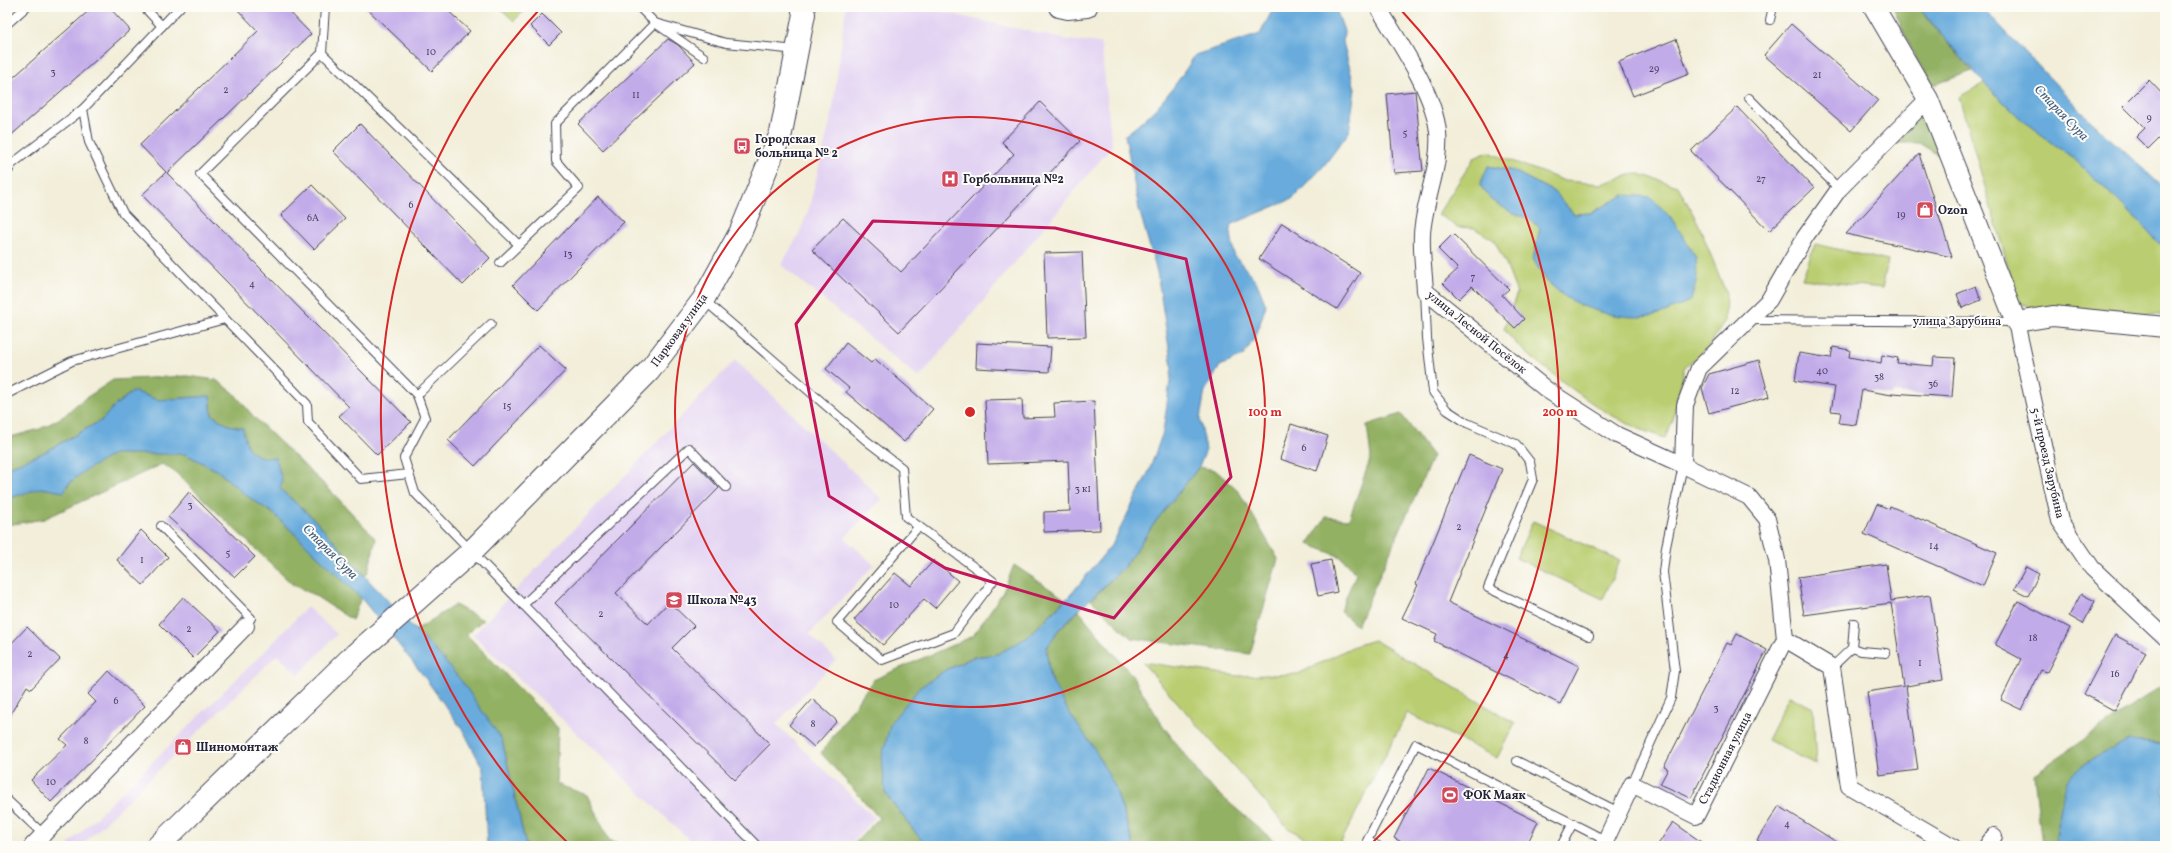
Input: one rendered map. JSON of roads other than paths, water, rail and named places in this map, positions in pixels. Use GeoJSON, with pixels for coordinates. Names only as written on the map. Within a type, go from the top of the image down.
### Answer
{"type":"FeatureCollection","features":[{"type":"Feature","properties":{"kind":"main road","name":"Парковая улица"},"geometry":{"type":"LineString","coordinates":[[158,846],[350,659],[472,551],[649,371],[704,300],[741,232],[781,133],[804,14],[802,7]]}},
{"type":"Feature","properties":{"kind":"street","name":"улица Лесной Посёлок"},"geometry":{"type":"LineString","coordinates":[[1378,7],[1414,68],[1430,102],[1438,132],[1437,158],[1422,234],[1425,291],[1547,390],[1617,435],[1749,497],[1768,519],[1777,560],[1785,640]]}},
{"type":"Feature","properties":{"kind":"street"},"geometry":{"type":"LineString","coordinates":[[1874,7],[1928,99],[2016,322]]}},
{"type":"Feature","properties":{"kind":"street"},"geometry":{"type":"LineString","coordinates":[[1683,465],[1685,404],[1699,368],[1769,300],[1805,237],[1839,189],[1928,99]]}},
{"type":"Feature","properties":{"kind":"street","name":"улица Зарубина"},"geometry":{"type":"LineString","coordinates":[[2016,322],[2053,316],[2165,327]]}},
{"type":"Feature","properties":{"kind":"street","name":"5-й проезд Зарубина"},"geometry":{"type":"LineString","coordinates":[[2016,322],[2060,521],[2092,568],[2165,637]]}},
{"type":"Feature","properties":{"kind":"street"},"geometry":{"type":"LineString","coordinates":[[32,846],[246,626]]}},
{"type":"Feature","properties":{"kind":"street"},"geometry":{"type":"LineString","coordinates":[[1785,640],[1832,667],[1849,786],[1952,846]]}},
{"type":"Feature","properties":{"kind":"street","name":"Стадионная улица"},"geometry":{"type":"LineString","coordinates":[[1632,784],[1696,816],[1785,640]]}},
{"type":"Feature","properties":{"kind":"street"},"geometry":{"type":"LineString","coordinates":[[1604,843],[1632,784]]}},
{"type":"Feature","properties":{"kind":"lane"},"geometry":{"type":"LineString","coordinates":[[7,24],[26,7]]}},
{"type":"Feature","properties":{"kind":"lane"},"geometry":{"type":"LineString","coordinates":[[144,7],[162,26]]}},
{"type":"Feature","properties":{"kind":"lane"},"geometry":{"type":"LineString","coordinates":[[7,173],[12,164],[84,109],[180,7]]}},
{"type":"Feature","properties":{"kind":"lane"},"geometry":{"type":"LineString","coordinates":[[325,7],[322,53],[200,174],[417,395],[425,418],[404,458],[415,493],[757,846]]}},
{"type":"Feature","properties":{"kind":"lane"},"geometry":{"type":"LineString","coordinates":[[640,7],[655,23],[704,57]]}},
{"type":"Feature","properties":{"kind":"lane"},"geometry":{"type":"LineString","coordinates":[[1770,20],[1773,7]]}},
{"type":"Feature","properties":{"kind":"lane"},"geometry":{"type":"LineString","coordinates":[[655,23],[726,43],[798,50]]}},
{"type":"Feature","properties":{"kind":"lane"},"geometry":{"type":"LineString","coordinates":[[500,263],[579,188],[556,161],[554,124],[655,23]]}},
{"type":"Feature","properties":{"kind":"lane"},"geometry":{"type":"LineString","coordinates":[[322,53],[519,245]]}},
{"type":"Feature","properties":{"kind":"lane"},"geometry":{"type":"LineString","coordinates":[[1750,98],[1839,189]]}},
{"type":"Feature","properties":{"kind":"lane"},"geometry":{"type":"LineString","coordinates":[[84,109],[89,142],[123,213],[307,404],[308,422],[361,479],[409,474]]}},
{"type":"Feature","properties":{"kind":"lane"},"geometry":{"type":"LineString","coordinates":[[1425,291],[1427,338],[1433,392],[1447,410],[1468,423],[1516,444],[1530,462],[1533,479],[1488,588],[1589,636]]}},
{"type":"Feature","properties":{"kind":"lane"},"geometry":{"type":"LineString","coordinates":[[704,300],[868,442],[902,468],[906,517],[919,526],[993,581],[954,633],[882,660],[837,622],[919,526]]}},
{"type":"Feature","properties":{"kind":"lane"},"geometry":{"type":"LineString","coordinates":[[7,394],[72,361],[225,319]]}},
{"type":"Feature","properties":{"kind":"lane","name":"улица Зарубина"},"geometry":{"type":"LineString","coordinates":[[1748,320],[2016,322]]}},
{"type":"Feature","properties":{"kind":"lane"},"geometry":{"type":"LineString","coordinates":[[417,395],[491,324]]}},
{"type":"Feature","properties":{"kind":"lane"},"geometry":{"type":"LineString","coordinates":[[523,605],[689,448],[726,487]]}},
{"type":"Feature","properties":{"kind":"lane"},"geometry":{"type":"LineString","coordinates":[[1632,784],[1672,691],[1675,671],[1663,572],[1666,548],[1683,465]]}},
{"type":"Feature","properties":{"kind":"lane"},"geometry":{"type":"LineString","coordinates":[[161,526],[251,618],[246,626]]}},
{"type":"Feature","properties":{"kind":"lane"},"geometry":{"type":"LineString","coordinates":[[1832,667],[1852,648],[1854,623]]}},
{"type":"Feature","properties":{"kind":"lane"},"geometry":{"type":"LineString","coordinates":[[1852,648],[1860,652],[1886,653]]}},
{"type":"Feature","properties":{"kind":"lane"},"geometry":{"type":"LineString","coordinates":[[1378,846],[1367,841],[1416,744],[1573,823],[1604,843]]}},
{"type":"Feature","properties":{"kind":"lane"},"geometry":{"type":"LineString","coordinates":[[1517,761],[1619,812]]}},
{"type":"Feature","properties":{"kind":"lane"},"geometry":{"type":"LineString","coordinates":[[7,800],[44,834]]}},
{"type":"Feature","properties":{"kind":"lane"},"geometry":{"type":"LineString","coordinates":[[1561,846],[1573,823]]}},
{"type":"Feature","properties":{"kind":"water"},"geometry":{"type":"Polygon","coordinates":[[[1274,7],[1336,9],[1344,31],[1343,42],[1355,89],[1349,132],[1323,167],[1292,199],[1230,225],[1234,255],[1256,281],[1266,305],[1256,336],[1243,356],[1220,366],[1205,391],[1200,419],[1206,450],[1199,467],[1156,521],[1124,567],[1059,629],[1046,649],[1050,677],[1068,711],[1094,748],[1115,787],[1134,846],[929,846],[919,837],[885,793],[882,756],[891,722],[919,688],[944,671],[974,657],[998,654],[1028,637],[1072,593],[1113,543],[1149,471],[1163,432],[1172,367],[1157,272],[1139,209],[1125,135],[1146,118],[1164,99],[1195,55],[1260,34],[1274,7]]]}},
{"type":"Feature","properties":{"kind":"water","name":"Старая Сура"},"geometry":{"type":"Polygon","coordinates":[[[1918,7],[1982,7],[2090,120],[2165,189],[2165,250],[2139,221],[2073,158],[2023,121],[1984,83],[1918,7]]]}},
{"type":"Feature","properties":{"kind":"water"},"geometry":{"type":"Polygon","coordinates":[[[1488,166],[1514,171],[1554,192],[1574,214],[1591,213],[1624,195],[1651,197],[1672,219],[1696,257],[1697,278],[1691,300],[1660,314],[1637,317],[1612,315],[1600,312],[1567,298],[1548,281],[1533,259],[1540,228],[1528,218],[1514,214],[1491,200],[1480,185],[1488,166]]]}},
{"type":"Feature","properties":{"kind":"water","name":"Старая Сура"},"geometry":{"type":"Polygon","coordinates":[[[134,391],[158,400],[210,396],[212,415],[228,425],[243,428],[246,443],[256,455],[276,458],[282,481],[280,489],[316,521],[372,584],[443,659],[463,683],[502,740],[526,846],[487,846],[483,769],[464,732],[423,675],[361,598],[274,514],[244,494],[218,471],[185,454],[114,454],[83,472],[68,484],[64,492],[41,488],[7,499],[7,468],[45,452],[102,420],[114,406],[134,391]]]}},
{"type":"Feature","properties":{"kind":"water"},"geometry":{"type":"Polygon","coordinates":[[[2129,741],[2165,744],[2165,846],[2056,846],[2058,822],[2068,779],[2080,767],[2088,762],[2129,741]]]}},
{"type":"Feature","properties":{"kind":"place","name":"Городская больница № 2"},"geometry":{"type":"Point","coordinates":[742,146]}},
{"type":"Feature","properties":{"kind":"place","name":"Горбольница №2"},"geometry":{"type":"Point","coordinates":[950,179]}},
{"type":"Feature","properties":{"kind":"place","name":"Ozon"},"geometry":{"type":"Point","coordinates":[1925,210]}},
{"type":"Feature","properties":{"kind":"place","name":"Школа №43"},"geometry":{"type":"Point","coordinates":[674,600]}},
{"type":"Feature","properties":{"kind":"place","name":"Шиномонтаж"},"geometry":{"type":"Point","coordinates":[183,747]}},
{"type":"Feature","properties":{"kind":"place","name":"ФОК Маяк"},"geometry":{"type":"Point","coordinates":[1450,795]}}]}
